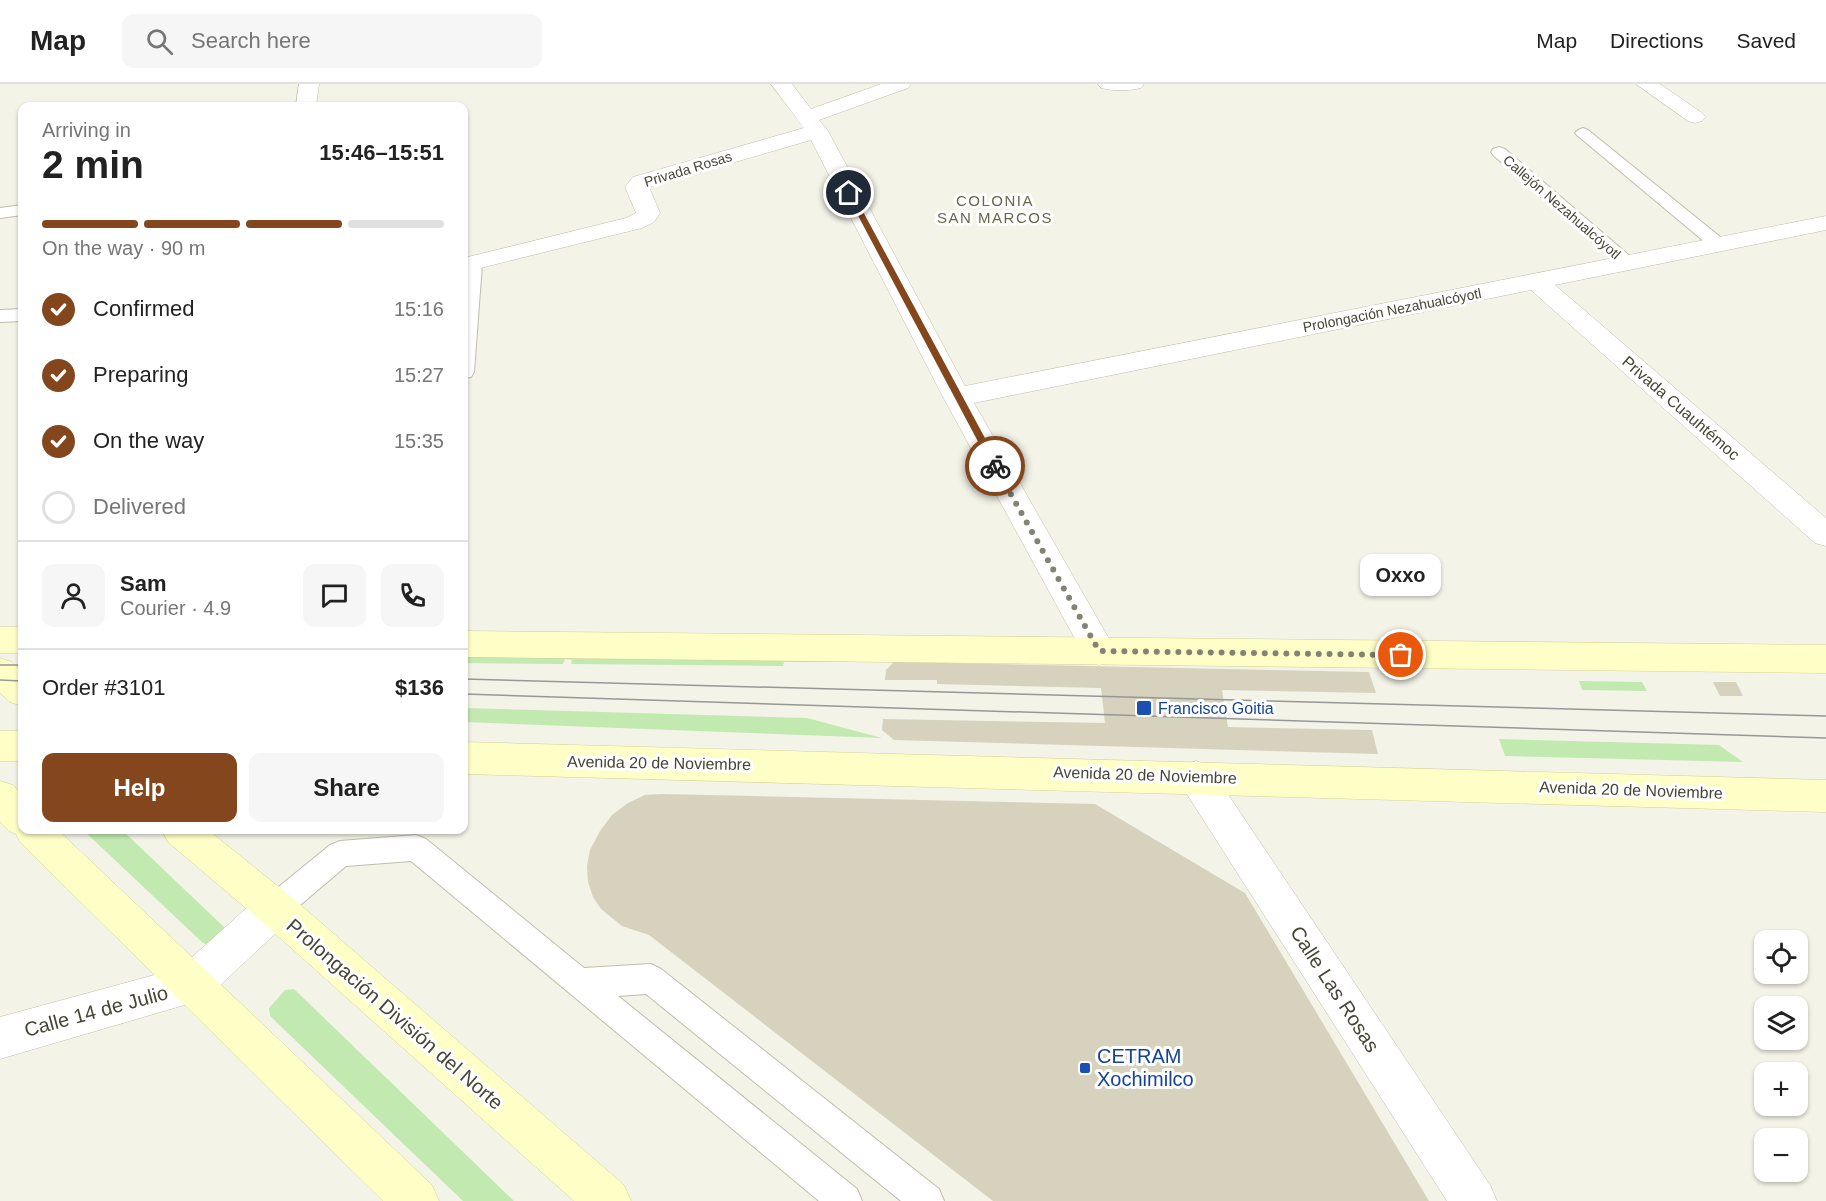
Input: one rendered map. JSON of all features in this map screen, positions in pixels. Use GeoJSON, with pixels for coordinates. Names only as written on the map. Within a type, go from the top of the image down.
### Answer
{"type":"FeatureCollection","features":[{"type":"Feature","properties":{"kind":"main road"},"geometry":{"type":"LineString","coordinates":[[0,639],[18,640]]}},
{"type":"Feature","properties":{"kind":"main road"},"geometry":{"type":"LineString","coordinates":[[468,644],[1826,659]]}},
{"type":"Feature","properties":{"kind":"main road"},"geometry":{"type":"LineString","coordinates":[[0,672],[18,688]]}},
{"type":"Feature","properties":{"kind":"main road"},"geometry":{"type":"LineString","coordinates":[[0,746],[18,747]]}},
{"type":"Feature","properties":{"kind":"main road","name":"Avenida 20 de Noviembre"},"geometry":{"type":"LineString","coordinates":[[468,758],[1826,796]]}},
{"type":"Feature","properties":{"kind":"main road"},"geometry":{"type":"LineString","coordinates":[[0,797],[18,815]]}},
{"type":"Feature","properties":{"kind":"main road"},"geometry":{"type":"LineString","coordinates":[[37,834],[416,1201]]}},
{"type":"Feature","properties":{"kind":"main road","name":"Prolongación División del Norte"},"geometry":{"type":"LineString","coordinates":[[186,834],[275,908],[608,1201]]}},
{"type":"Feature","properties":{"kind":"street"},"geometry":{"type":"LineString","coordinates":[[307,102],[309,84]]}},
{"type":"Feature","properties":{"kind":"street"},"geometry":{"type":"LineString","coordinates":[[781,84],[812,124],[957,397],[1099,651]]}},
{"type":"Feature","properties":{"kind":"street"},"geometry":{"type":"LineString","coordinates":[[812,124],[901,84]]}},
{"type":"Feature","properties":{"kind":"street"},"geometry":{"type":"LineString","coordinates":[[1110,85],[1134,84]]}},
{"type":"Feature","properties":{"kind":"street"},"geometry":{"type":"LineString","coordinates":[[1646,84],[1695,117]]}},
{"type":"Feature","properties":{"kind":"street","name":"Privada Rosas"},"geometry":{"type":"LineString","coordinates":[[468,264],[634,223],[646,217],[648,213],[637,194],[636,187],[641,182],[812,124]]}},
{"type":"Feature","properties":{"kind":"street","name":"Prolongación Nezahualcóyotl"},"geometry":{"type":"LineString","coordinates":[[957,397],[1826,223]]}},
{"type":"Feature","properties":{"kind":"street","name":"Privada Cuauhtémoc"},"geometry":{"type":"LineString","coordinates":[[1536,281],[1826,535]]}},
{"type":"Feature","properties":{"kind":"street","name":"Calle Las Rosas"},"geometry":{"type":"LineString","coordinates":[[1196,777],[1474,1201]]}},
{"type":"Feature","properties":{"kind":"street"},"geometry":{"type":"LineString","coordinates":[[191,985],[275,908]]}},
{"type":"Feature","properties":{"kind":"street","name":"Calle 14 de Julio"},"geometry":{"type":"LineString","coordinates":[[0,1038],[191,985]]}},
{"type":"Feature","properties":{"kind":"lane"},"geometry":{"type":"LineString","coordinates":[[1583,133],[1718,244]]}},
{"type":"Feature","properties":{"kind":"lane","name":"Callejón Nezahualcóyotl"},"geometry":{"type":"LineString","coordinates":[[1499,152],[1626,262]]}},
{"type":"Feature","properties":{"kind":"lane"},"geometry":{"type":"LineString","coordinates":[[0,213],[18,211]]}},
{"type":"Feature","properties":{"kind":"lane"},"geometry":{"type":"LineString","coordinates":[[0,316],[18,315]]}},
{"type":"Feature","properties":{"kind":"lane"},"geometry":{"type":"LineString","coordinates":[[275,908],[340,854],[416,848],[845,1201]]}},
{"type":"Feature","properties":{"kind":"lane"},"geometry":{"type":"LineString","coordinates":[[582,983],[651,979],[927,1201]]}},
{"type":"Feature","properties":{"kind":"green space"},"geometry":{"type":"Polygon","coordinates":[[[468,655],[784,658],[859,662],[784,662],[783,666],[571,664],[572,660],[565,659],[563,664],[468,663],[468,655]]]}},
{"type":"Feature","properties":{"kind":"green space"},"geometry":{"type":"Polygon","coordinates":[[[1579,681],[1642,682],[1647,691],[1582,690],[1579,681]]]}},
{"type":"Feature","properties":{"kind":"green space"},"geometry":{"type":"Polygon","coordinates":[[[468,708],[807,718],[882,738],[468,722],[468,708]]]}},
{"type":"Feature","properties":{"kind":"green space"},"geometry":{"type":"Polygon","coordinates":[[[1499,739],[1719,745],[1743,762],[1505,756],[1499,739]]]}},
{"type":"Feature","properties":{"kind":"green space"},"geometry":{"type":"Polygon","coordinates":[[[87,834],[126,834],[225,928],[211,946],[203,943],[87,834]]]}},
{"type":"Feature","properties":{"kind":"green space"},"geometry":{"type":"Polygon","coordinates":[[[294,989],[514,1201],[463,1201],[270,1016],[269,1008],[285,990],[294,989]]]}},
{"type":"Feature","properties":{"kind":"building"},"geometry":{"type":"Polygon","coordinates":[[[894,662],[1369,672],[1376,693],[1222,690],[1228,727],[1372,730],[1378,754],[894,740],[882,730],[883,719],[1105,723],[1101,688],[937,684],[937,680],[885,680],[886,670],[894,662]]]}},
{"type":"Feature","properties":{"kind":"building"},"geometry":{"type":"Polygon","coordinates":[[[1713,682],[1736,682],[1743,696],[1720,696],[1713,682]]]}},
{"type":"Feature","properties":{"kind":"building","name":"CETRAM Xochimilco"},"geometry":{"type":"Polygon","coordinates":[[[645,795],[1095,804],[1245,893],[1429,1201],[993,1201],[649,935],[622,926],[601,909],[593,897],[588,882],[587,866],[590,850],[612,815],[628,803],[645,795]]]}},
{"type":"Feature","properties":{"kind":"tram line"},"geometry":{"type":"LineString","coordinates":[[0,665],[18,665]]}},
{"type":"Feature","properties":{"kind":"tram line"},"geometry":{"type":"LineString","coordinates":[[468,679],[1826,716]]}},
{"type":"Feature","properties":{"kind":"tram line"},"geometry":{"type":"LineString","coordinates":[[0,680],[18,681]]}},
{"type":"Feature","properties":{"kind":"tram line"},"geometry":{"type":"LineString","coordinates":[[468,694],[1826,738]]}},
{"type":"Feature","properties":{"kind":"way so far"},"geometry":{"type":"LineString","coordinates":[[995,466],[1099,651],[1401,655]]}},
{"type":"Feature","properties":{"kind":"place","name":"Oxxo"},"geometry":{"type":"Point","coordinates":[1401,655]}},
{"type":"Feature","properties":{"kind":"place","name":"Francisco Goitia"},"geometry":{"type":"Point","coordinates":[1144,708]}},
{"type":"Feature","properties":{"kind":"place","name":"CETRAM Xochimilco"},"geometry":{"type":"Point","coordinates":[1085,1068]}},
{"type":"Feature","properties":{"kind":"district","name":"COLONIA SAN MARCOS"},"geometry":{"type":"Point","coordinates":[995,208]}},
{"type":"Feature","properties":{"kind":"route"},"geometry":{"type":"LineString","coordinates":[[849,193],[995,466]]}}]}
